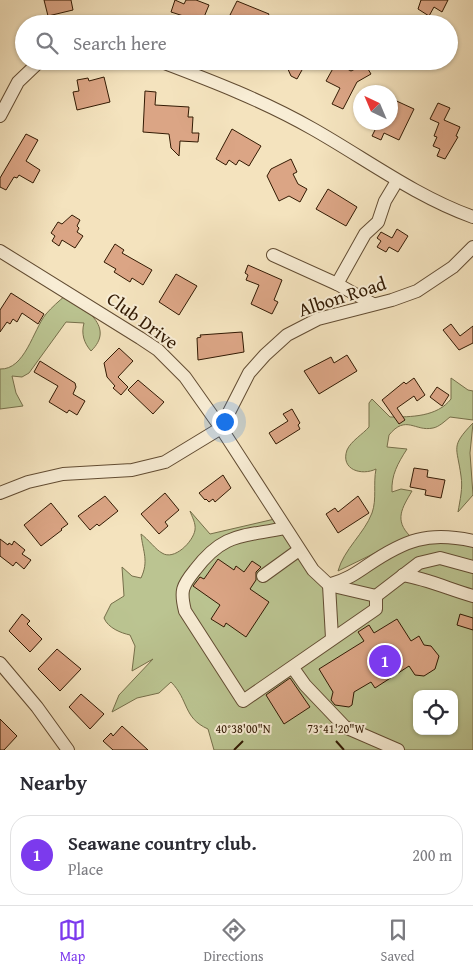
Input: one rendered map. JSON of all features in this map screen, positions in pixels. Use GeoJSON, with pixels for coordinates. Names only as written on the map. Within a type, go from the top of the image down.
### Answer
{"type":"FeatureCollection","features":[{"type":"Feature","properties":{"kind":"street"},"geometry":{"type":"LineString","coordinates":[[0,116],[5,90],[18,82],[31,70]]}},
{"type":"Feature","properties":{"kind":"street"},"geometry":{"type":"LineString","coordinates":[[182,70],[250,96],[312,129],[411,190],[473,217]]}},
{"type":"Feature","properties":{"kind":"street"},"geometry":{"type":"LineString","coordinates":[[337,284],[365,234],[378,222],[384,201],[397,181]]}},
{"type":"Feature","properties":{"kind":"street","name":"Albon Road"},"geometry":{"type":"LineString","coordinates":[[221,428],[249,374],[265,355],[287,336],[318,320],[417,291],[452,268],[473,246]]}},
{"type":"Feature","properties":{"kind":"street","name":"Club Drive"},"geometry":{"type":"LineString","coordinates":[[0,251],[158,350],[185,377],[221,428],[299,550],[313,570],[329,585]]}},
{"type":"Feature","properties":{"kind":"street"},"geometry":{"type":"LineString","coordinates":[[273,255],[337,284],[373,304]]}},
{"type":"Feature","properties":{"kind":"street"},"geometry":{"type":"LineString","coordinates":[[0,493],[28,482],[64,474],[147,468],[165,462],[221,428]]}},
{"type":"Feature","properties":{"kind":"street"},"geometry":{"type":"LineString","coordinates":[[285,528],[244,534],[222,542],[207,555],[187,580],[180,594],[185,611],[243,702],[376,609],[376,596]]}},
{"type":"Feature","properties":{"kind":"street"},"geometry":{"type":"LineString","coordinates":[[329,585],[344,581],[400,545],[420,538],[452,537],[473,541]]}},
{"type":"Feature","properties":{"kind":"street"},"geometry":{"type":"LineString","coordinates":[[263,576],[299,550]]}},
{"type":"Feature","properties":{"kind":"street"},"geometry":{"type":"LineString","coordinates":[[376,596],[419,563],[440,558],[473,567]]}},
{"type":"Feature","properties":{"kind":"street"},"geometry":{"type":"LineString","coordinates":[[403,575],[425,578],[445,588],[473,596]]}},
{"type":"Feature","properties":{"kind":"street"},"geometry":{"type":"LineString","coordinates":[[329,585],[332,638]]}},
{"type":"Feature","properties":{"kind":"street"},"geometry":{"type":"LineString","coordinates":[[329,585],[376,596]]}},
{"type":"Feature","properties":{"kind":"street"},"geometry":{"type":"LineString","coordinates":[[0,663],[37,707],[68,750]]}},
{"type":"Feature","properties":{"kind":"street"},"geometry":{"type":"LineString","coordinates":[[293,668],[305,685],[345,727],[398,750]]}},
{"type":"Feature","properties":{"kind":"green space"},"geometry":{"type":"Polygon","coordinates":[[[66,295],[95,319],[99,326],[98,342],[91,351],[84,338],[84,323],[66,322],[29,373],[22,377],[12,376],[16,393],[23,406],[0,409],[0,369],[9,368],[16,363],[28,348],[46,314],[66,295]]]}},
{"type":"Feature","properties":{"kind":"green space"},"geometry":{"type":"Polygon","coordinates":[[[451,378],[468,390],[473,391],[473,420],[450,417],[442,424],[433,428],[427,429],[406,425],[395,429],[389,435],[387,447],[407,449],[396,469],[392,492],[401,489],[412,491],[401,514],[402,525],[410,536],[338,571],[345,556],[368,521],[373,508],[376,469],[365,472],[354,470],[349,467],[346,457],[347,450],[351,444],[369,427],[369,403],[372,399],[390,417],[431,413],[451,399],[451,378]]]}},
{"type":"Feature","properties":{"kind":"green space"},"geometry":{"type":"Polygon","coordinates":[[[473,423],[470,453],[473,495],[458,512],[462,485],[457,447],[461,437],[473,423]]]}},
{"type":"Feature","properties":{"kind":"green space"},"geometry":{"type":"Polygon","coordinates":[[[190,511],[210,534],[279,518],[324,583],[417,535],[473,540],[473,750],[214,750],[208,729],[194,720],[181,695],[171,682],[159,693],[137,698],[112,712],[119,695],[153,659],[132,671],[135,646],[130,635],[112,627],[104,618],[111,604],[124,596],[122,567],[132,576],[141,578],[145,566],[145,556],[141,534],[160,552],[167,555],[172,554],[182,549],[191,540],[195,530],[190,511]]]}},
{"type":"Feature","properties":{"kind":"building"},"geometry":{"type":"Polygon","coordinates":[[[44,0],[71,0],[73,10],[48,15],[44,0]]]}},
{"type":"Feature","properties":{"kind":"building"},"geometry":{"type":"Polygon","coordinates":[[[175,0],[184,4],[186,0],[196,0],[209,5],[205,15],[180,15],[171,12],[175,0]]]}},
{"type":"Feature","properties":{"kind":"building"},"geometry":{"type":"Polygon","coordinates":[[[421,0],[448,0],[442,12],[434,7],[430,15],[427,15],[418,9],[421,0]]]}},
{"type":"Feature","properties":{"kind":"building"},"geometry":{"type":"Polygon","coordinates":[[[237,1],[269,14],[268,15],[230,15],[237,1]]]}},
{"type":"Feature","properties":{"kind":"building"},"geometry":{"type":"Polygon","coordinates":[[[288,70],[302,70],[297,79],[291,76],[288,70]]]}},
{"type":"Feature","properties":{"kind":"building"},"geometry":{"type":"Polygon","coordinates":[[[332,70],[369,70],[371,74],[353,85],[353,90],[343,109],[332,104],[340,88],[326,81],[332,70]]]}},
{"type":"Feature","properties":{"kind":"building"},"geometry":{"type":"Polygon","coordinates":[[[104,77],[110,102],[77,110],[73,92],[79,91],[77,80],[88,78],[89,81],[104,77]]]}},
{"type":"Feature","properties":{"kind":"building"},"geometry":{"type":"Polygon","coordinates":[[[145,91],[156,92],[155,105],[189,107],[188,117],[193,117],[192,133],[199,133],[198,142],[180,141],[179,156],[171,148],[169,134],[143,132],[145,91]]]}},
{"type":"Feature","properties":{"kind":"building"},"geometry":{"type":"Polygon","coordinates":[[[398,102],[414,109],[399,140],[384,133],[381,140],[372,136],[375,130],[398,130],[398,102]]]}},
{"type":"Feature","properties":{"kind":"building"},"geometry":{"type":"Polygon","coordinates":[[[438,103],[450,108],[444,120],[460,127],[456,136],[458,137],[445,159],[437,156],[440,149],[433,146],[437,137],[434,136],[439,123],[430,119],[438,103]]]}},
{"type":"Feature","properties":{"kind":"building"},"geometry":{"type":"Polygon","coordinates":[[[232,129],[261,146],[249,166],[239,160],[236,165],[229,160],[226,165],[216,159],[232,129]]]}},
{"type":"Feature","properties":{"kind":"building"},"geometry":{"type":"Polygon","coordinates":[[[26,134],[38,140],[26,161],[40,170],[33,183],[19,175],[17,178],[14,177],[6,190],[0,187],[0,178],[26,134]]]}},
{"type":"Feature","properties":{"kind":"building"},"geometry":{"type":"Polygon","coordinates":[[[291,159],[297,172],[293,174],[298,184],[307,189],[300,202],[289,196],[279,201],[267,176],[271,169],[291,159]]]}},
{"type":"Feature","properties":{"kind":"building"},"geometry":{"type":"Polygon","coordinates":[[[328,189],[357,207],[346,226],[316,209],[328,189]]]}},
{"type":"Feature","properties":{"kind":"building"},"geometry":{"type":"Polygon","coordinates":[[[72,215],[80,220],[77,232],[83,236],[75,248],[62,240],[59,246],[52,241],[55,236],[51,233],[58,222],[62,224],[72,215]]]}},
{"type":"Feature","properties":{"kind":"building"},"geometry":{"type":"Polygon","coordinates":[[[397,229],[408,236],[398,252],[389,247],[386,252],[377,247],[381,241],[377,238],[381,232],[392,238],[397,229]]]}},
{"type":"Feature","properties":{"kind":"building"},"geometry":{"type":"Polygon","coordinates":[[[115,244],[124,250],[122,253],[152,270],[143,285],[132,278],[130,282],[114,272],[116,269],[104,262],[115,244]]]}},
{"type":"Feature","properties":{"kind":"building"},"geometry":{"type":"Polygon","coordinates":[[[248,265],[282,280],[274,300],[278,302],[272,314],[251,304],[259,285],[246,280],[248,275],[245,273],[248,265]]]}},
{"type":"Feature","properties":{"kind":"building"},"geometry":{"type":"Polygon","coordinates":[[[176,274],[197,286],[179,315],[159,302],[176,274]]]}},
{"type":"Feature","properties":{"kind":"building"},"geometry":{"type":"Polygon","coordinates":[[[11,293],[44,314],[38,324],[22,313],[17,322],[13,319],[10,324],[7,322],[0,332],[0,310],[11,293]]]}},
{"type":"Feature","properties":{"kind":"building"},"geometry":{"type":"Polygon","coordinates":[[[451,324],[460,336],[473,326],[473,343],[459,350],[443,330],[451,324]]]}},
{"type":"Feature","properties":{"kind":"building"},"geometry":{"type":"Polygon","coordinates":[[[242,332],[244,352],[198,360],[197,338],[201,337],[200,335],[242,332]]]}},
{"type":"Feature","properties":{"kind":"building"},"geometry":{"type":"Polygon","coordinates":[[[119,348],[133,361],[118,377],[128,387],[121,395],[113,388],[115,386],[107,377],[104,363],[119,348]]]}},
{"type":"Feature","properties":{"kind":"building"},"geometry":{"type":"Polygon","coordinates":[[[347,355],[357,371],[319,394],[304,371],[331,357],[334,363],[347,355]]]}},
{"type":"Feature","properties":{"kind":"building"},"geometry":{"type":"Polygon","coordinates":[[[40,361],[75,383],[76,387],[73,394],[85,401],[77,415],[69,410],[67,413],[49,402],[58,386],[34,372],[40,361]]]}},
{"type":"Feature","properties":{"kind":"building"},"geometry":{"type":"Polygon","coordinates":[[[414,378],[425,395],[417,401],[414,396],[397,408],[405,420],[399,424],[382,400],[404,382],[406,384],[414,378]]]}},
{"type":"Feature","properties":{"kind":"building"},"geometry":{"type":"Polygon","coordinates":[[[138,380],[164,402],[153,414],[128,390],[138,380]]]}},
{"type":"Feature","properties":{"kind":"building"},"geometry":{"type":"Polygon","coordinates":[[[437,387],[449,395],[442,406],[430,397],[437,387]]]}},
{"type":"Feature","properties":{"kind":"building"},"geometry":{"type":"Polygon","coordinates":[[[292,409],[300,423],[298,425],[300,429],[276,444],[269,433],[288,421],[283,414],[292,409]]]}},
{"type":"Feature","properties":{"kind":"building"},"geometry":{"type":"Polygon","coordinates":[[[414,468],[428,470],[427,477],[445,480],[441,498],[425,495],[426,490],[410,487],[414,468]]]}},
{"type":"Feature","properties":{"kind":"building"},"geometry":{"type":"Polygon","coordinates":[[[223,475],[231,488],[215,502],[213,499],[209,502],[205,500],[199,493],[223,475]]]}},
{"type":"Feature","properties":{"kind":"building"},"geometry":{"type":"Polygon","coordinates":[[[165,493],[179,510],[165,522],[168,526],[159,534],[141,514],[165,493]]]}},
{"type":"Feature","properties":{"kind":"building"},"geometry":{"type":"Polygon","coordinates":[[[105,496],[118,511],[99,526],[97,524],[90,530],[78,516],[105,496]]]}},
{"type":"Feature","properties":{"kind":"building"},"geometry":{"type":"Polygon","coordinates":[[[358,496],[369,513],[338,533],[326,514],[335,508],[338,512],[358,496]]]}},
{"type":"Feature","properties":{"kind":"building"},"geometry":{"type":"Polygon","coordinates":[[[51,503],[68,524],[41,546],[24,525],[51,503]]]}},
{"type":"Feature","properties":{"kind":"building"},"geometry":{"type":"Polygon","coordinates":[[[0,539],[8,545],[9,543],[12,545],[14,541],[25,550],[22,554],[31,560],[24,569],[16,562],[13,566],[0,556],[0,539]]]}},
{"type":"Feature","properties":{"kind":"building"},"geometry":{"type":"Polygon","coordinates":[[[218,559],[234,570],[236,566],[244,572],[252,561],[261,567],[256,572],[256,580],[250,589],[269,602],[246,637],[226,623],[224,627],[211,619],[220,605],[193,586],[200,577],[204,579],[218,559]]]}},
{"type":"Feature","properties":{"kind":"building"},"geometry":{"type":"Polygon","coordinates":[[[22,614],[30,621],[27,624],[42,639],[30,652],[9,631],[22,614]]]}},
{"type":"Feature","properties":{"kind":"building"},"geometry":{"type":"Polygon","coordinates":[[[460,614],[473,618],[473,630],[457,625],[460,614]]]}},
{"type":"Feature","properties":{"kind":"building"},"geometry":{"type":"Polygon","coordinates":[[[397,619],[411,641],[419,636],[424,645],[431,646],[439,656],[435,669],[424,676],[415,675],[409,666],[375,688],[371,682],[354,692],[352,705],[349,707],[335,705],[331,700],[333,692],[319,669],[364,641],[358,632],[369,625],[374,633],[397,619]]]}},
{"type":"Feature","properties":{"kind":"building"},"geometry":{"type":"Polygon","coordinates":[[[57,649],[81,669],[60,691],[38,669],[57,649]]]}},
{"type":"Feature","properties":{"kind":"building"},"geometry":{"type":"Polygon","coordinates":[[[290,678],[310,707],[284,724],[266,695],[290,678]]]}},
{"type":"Feature","properties":{"kind":"building"},"geometry":{"type":"Polygon","coordinates":[[[81,694],[104,714],[90,729],[69,707],[81,694]]]}},
{"type":"Feature","properties":{"kind":"building"},"geometry":{"type":"Polygon","coordinates":[[[0,719],[17,736],[4,750],[0,750],[0,719]]]}},
{"type":"Feature","properties":{"kind":"building"},"geometry":{"type":"Polygon","coordinates":[[[122,726],[148,750],[113,750],[103,741],[111,733],[113,736],[122,726]]]}},
{"type":"Feature","properties":{"kind":"place","name":"Seawane country club."},"geometry":{"type":"Point","coordinates":[385,661]}}]}
